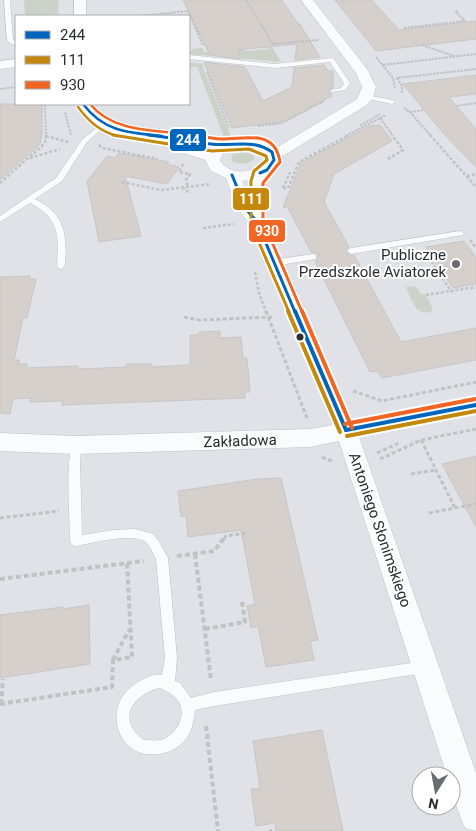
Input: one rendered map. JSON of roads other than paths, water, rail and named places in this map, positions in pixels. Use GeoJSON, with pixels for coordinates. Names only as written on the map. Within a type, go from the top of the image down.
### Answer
{"type":"FeatureCollection","features":[{"type":"Feature","properties":{"kind":"street"},"geometry":{"type":"LineString","coordinates":[[80,0],[80,15]]}},
{"type":"Feature","properties":{"kind":"street"},"geometry":{"type":"LineString","coordinates":[[224,145],[216,150],[212,156],[214,165],[219,169],[232,175],[247,176],[260,173],[272,165],[274,155],[351,109],[366,97],[369,86],[367,80],[345,58],[307,0]]}},
{"type":"Feature","properties":{"kind":"street"},"geometry":{"type":"LineString","coordinates":[[0,65],[15,63]]}},
{"type":"Feature","properties":{"kind":"street"},"geometry":{"type":"LineString","coordinates":[[84,105],[88,114],[103,125],[145,135],[212,156]]}},
{"type":"Feature","properties":{"kind":"street"},"geometry":{"type":"LineString","coordinates":[[260,144],[298,132],[314,130]]}},
{"type":"Feature","properties":{"kind":"street"},"geometry":{"type":"LineString","coordinates":[[145,135],[224,145],[242,142],[260,144],[269,149],[274,155]]}},
{"type":"Feature","properties":{"kind":"street","name":"Antoniego Słonimskiego"},"geometry":{"type":"LineString","coordinates":[[257,222],[256,186],[260,173]]}},
{"type":"Feature","properties":{"kind":"street","name":"Antoniego Słonimskiego"},"geometry":{"type":"LineString","coordinates":[[232,175],[246,209],[257,222],[346,430],[476,817]]}},
{"type":"Feature","properties":{"kind":"street","name":"Zakładowa"},"geometry":{"type":"LineString","coordinates":[[0,442],[78,445],[310,438],[476,405]]}},
{"type":"Feature","properties":{"kind":"lane"},"geometry":{"type":"LineString","coordinates":[[7,0],[3,11],[10,41],[15,44]]}},
{"type":"Feature","properties":{"kind":"lane"},"geometry":{"type":"LineString","coordinates":[[190,57],[275,66],[345,58]]}},
{"type":"Feature","properties":{"kind":"lane"},"geometry":{"type":"LineString","coordinates":[[332,60],[347,83],[343,89],[332,91]]}},
{"type":"Feature","properties":{"kind":"lane"},"geometry":{"type":"LineString","coordinates":[[366,97],[396,104]]}},
{"type":"Feature","properties":{"kind":"lane"},"geometry":{"type":"LineString","coordinates":[[0,220],[59,178],[79,147],[103,125]]}},
{"type":"Feature","properties":{"kind":"lane"},"geometry":{"type":"LineString","coordinates":[[30,200],[51,211],[59,222],[62,266]]}},
{"type":"Feature","properties":{"kind":"lane"},"geometry":{"type":"LineString","coordinates":[[351,251],[460,233]]}},
{"type":"Feature","properties":{"kind":"lane"},"geometry":{"type":"LineString","coordinates":[[274,263],[313,257]]}},
{"type":"Feature","properties":{"kind":"lane"},"geometry":{"type":"LineString","coordinates":[[78,445],[74,461],[76,540],[134,534],[148,537],[156,545],[162,558],[171,658],[168,683]]}},
{"type":"Feature","properties":{"kind":"lane"},"geometry":{"type":"LineString","coordinates":[[188,705],[214,699],[426,666]]}},
{"type":"Feature","properties":{"kind":"lane"},"geometry":{"type":"LineString","coordinates":[[160,681],[168,683],[179,690],[186,698],[188,705],[188,721],[182,732],[175,741],[164,748],[152,749],[141,746],[131,740],[125,730],[124,707],[138,687],[148,682],[160,681]]}},
{"type":"Feature","properties":{"kind":"place","name":"Publiczne Przedszkole Aviatorek"},"geometry":{"type":"Point","coordinates":[456,264]}}]}
